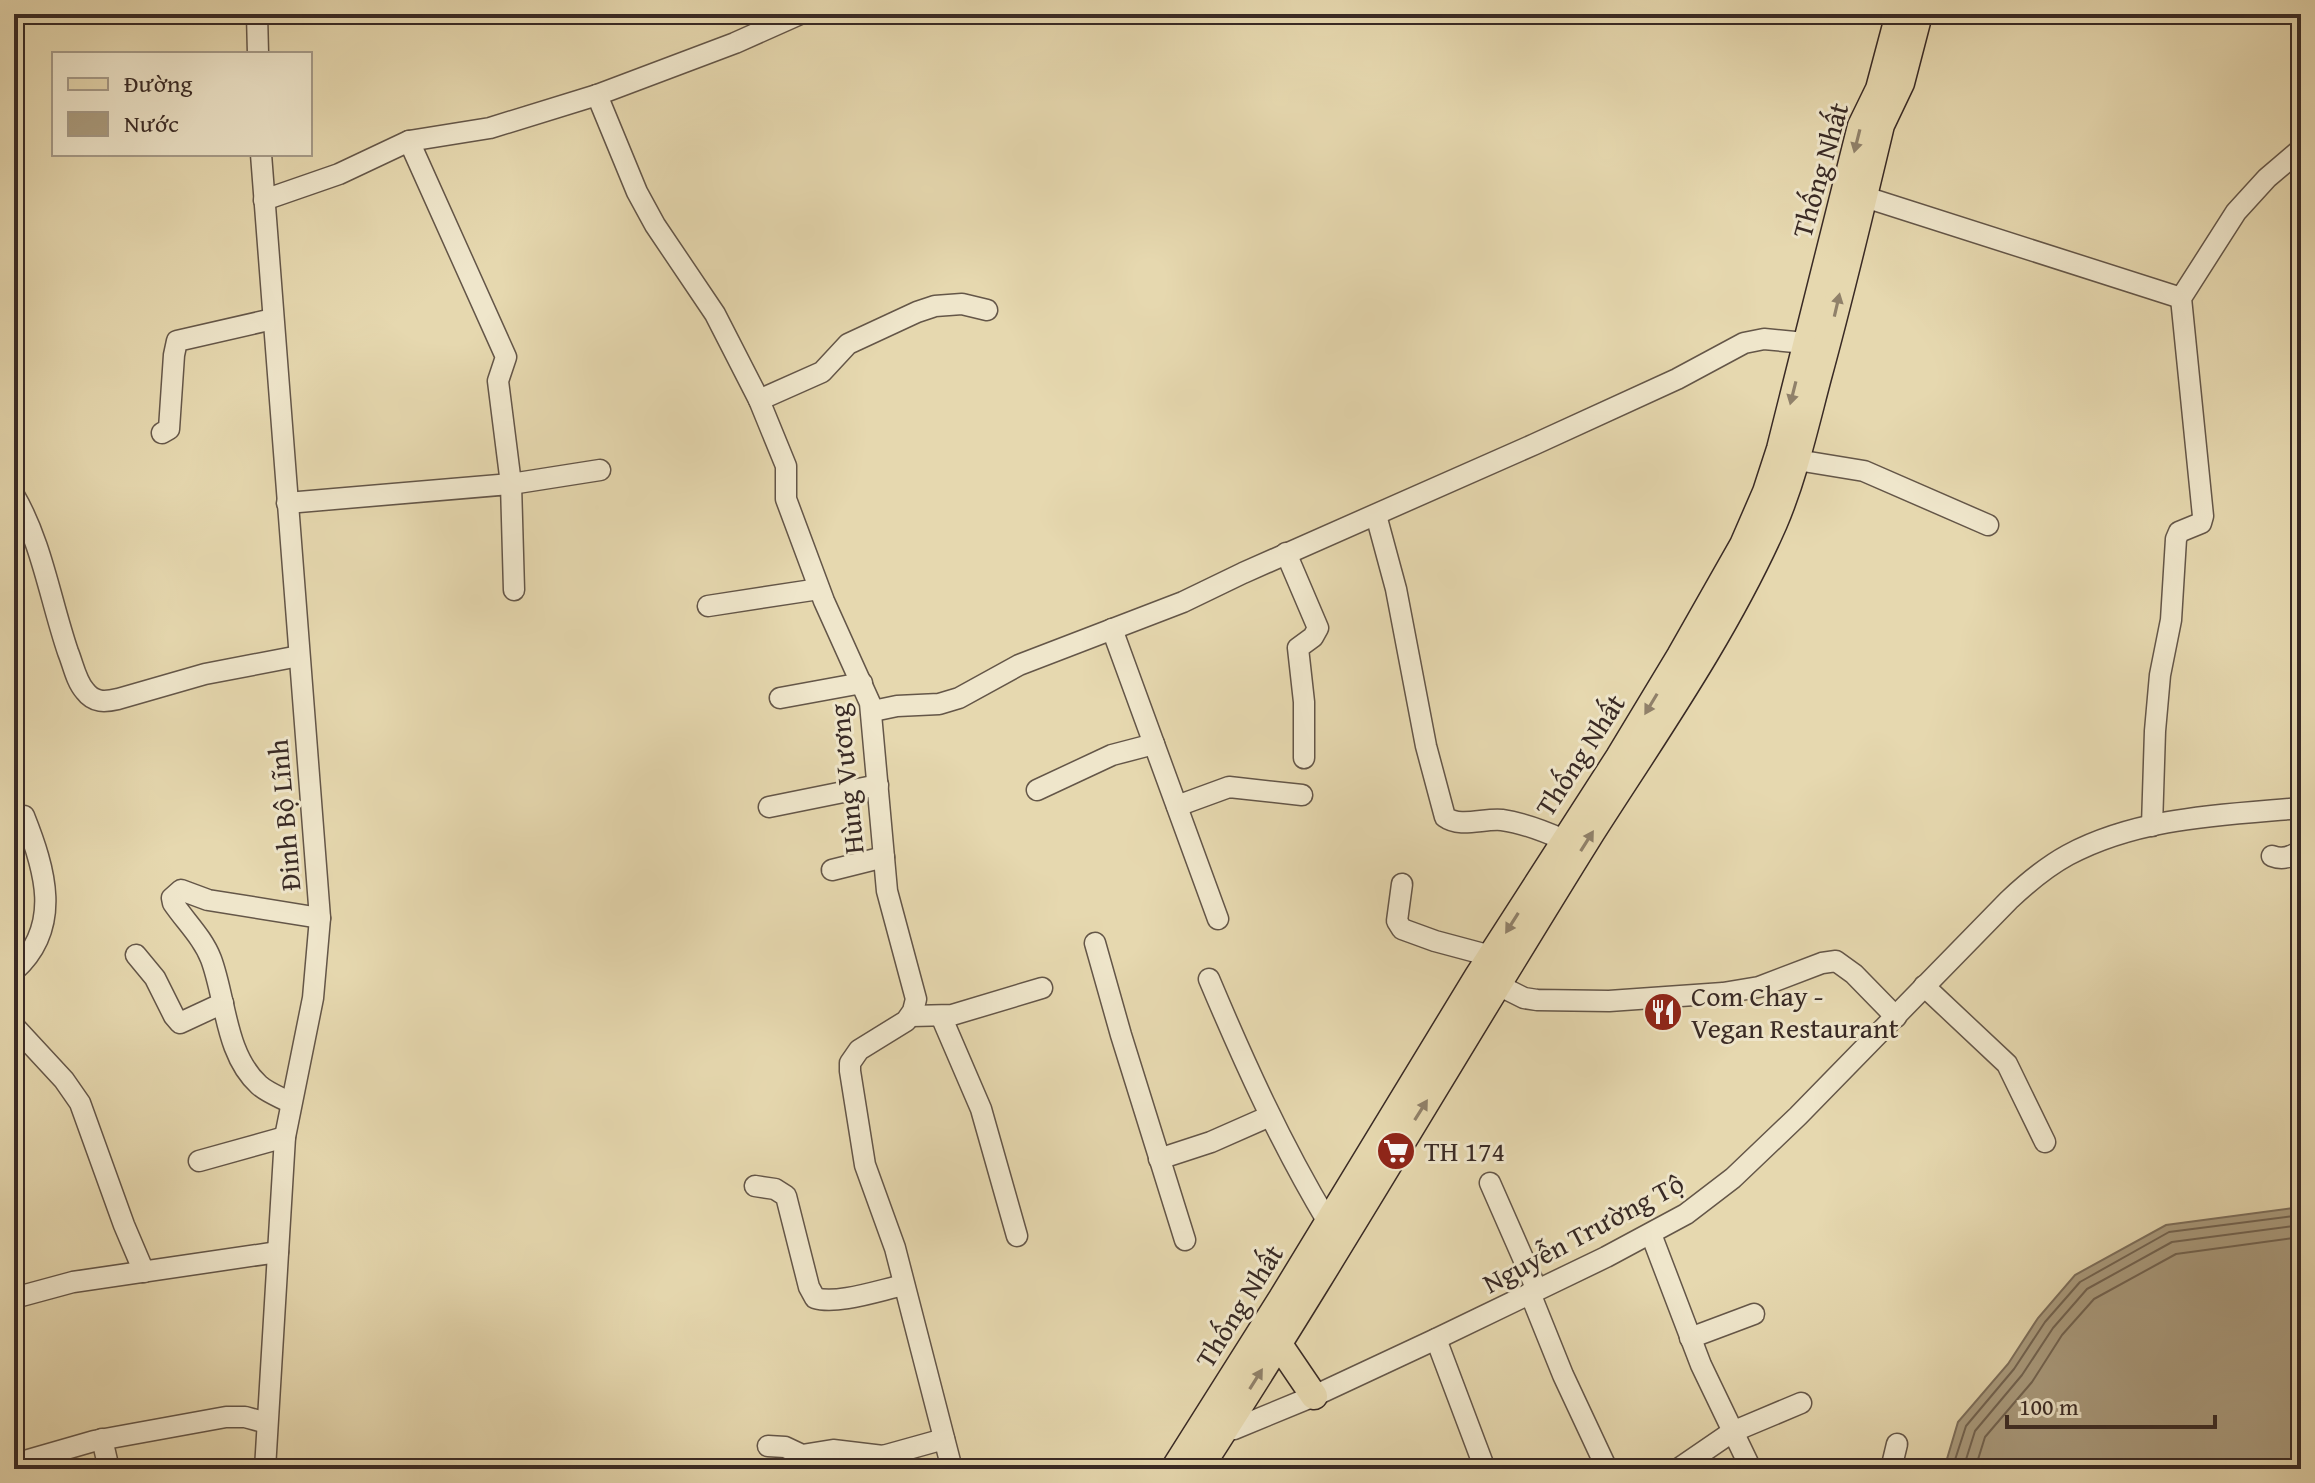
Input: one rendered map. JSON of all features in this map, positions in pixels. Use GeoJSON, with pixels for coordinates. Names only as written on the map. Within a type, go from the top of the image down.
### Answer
{"type":"FeatureCollection","features":[{"type":"Feature","properties":{"kind":"main road","name":"Thống Nhất"},"geometry":{"type":"LineString","coordinates":[[1271,1336],[1328,1222],[1465,1019],[1498,985],[1642,757],[1739,592],[1774,522],[1797,460],[1848,222],[1861,126],[1879,89],[1899,14]]}},
{"type":"Feature","properties":{"kind":"main road","name":"Thống Nhất"},"geometry":{"type":"LineString","coordinates":[[1174,1469],[1215,1425],[1271,1336],[1340,1247],[1465,1019],[1491,956],[1619,757],[1743,545],[1774,469],[1805,343],[1848,222],[1865,197],[1881,125],[1901,83],[1919,14]]}},
{"type":"Feature","properties":{"kind":"main road"},"geometry":{"type":"LineString","coordinates":[[1271,1336],[1314,1396]]}},
{"type":"Feature","properties":{"kind":"main road","name":"Thống Nhất"},"geometry":{"type":"LineString","coordinates":[[1199,1469],[1215,1425]]}},
{"type":"Feature","properties":{"kind":"street"},"geometry":{"type":"LineString","coordinates":[[257,14],[258,52]]}},
{"type":"Feature","properties":{"kind":"street"},"geometry":{"type":"LineString","coordinates":[[264,200],[339,174],[409,141],[490,128],[597,95],[735,43],[800,14]]}},
{"type":"Feature","properties":{"kind":"street","name":"Hùng Vương"},"geometry":{"type":"LineString","coordinates":[[597,95],[637,192],[655,225],[715,314],[759,400],[786,466],[786,499],[838,636],[873,711],[884,857],[891,912],[915,992],[911,1016]]}},
{"type":"Feature","properties":{"kind":"street"},"geometry":{"type":"LineString","coordinates":[[409,141],[506,357],[498,381],[511,484],[514,590]]}},
{"type":"Feature","properties":{"kind":"street"},"geometry":{"type":"LineString","coordinates":[[2152,826],[2155,731],[2160,675],[2171,620],[2176,539],[2179,532],[2201,523],[2203,516],[2181,298],[2236,212],[2267,178],[2301,149]]}},
{"type":"Feature","properties":{"kind":"street","name":"Đinh Bộ Lĩnh"},"geometry":{"type":"LineString","coordinates":[[261,156],[320,918],[313,998],[285,1137],[265,1469]]}},
{"type":"Feature","properties":{"kind":"street"},"geometry":{"type":"LineString","coordinates":[[1865,197],[2181,298]]}},
{"type":"Feature","properties":{"kind":"street"},"geometry":{"type":"LineString","coordinates":[[759,400],[822,372],[848,344],[917,312],[935,306],[962,304],[987,310]]}},
{"type":"Feature","properties":{"kind":"street"},"geometry":{"type":"LineString","coordinates":[[162,433],[169,429],[177,341],[273,319]]}},
{"type":"Feature","properties":{"kind":"street"},"geometry":{"type":"LineString","coordinates":[[873,711],[950,702],[1019,665],[1183,602],[1677,379],[1744,343],[1764,339],[1805,343]]}},
{"type":"Feature","properties":{"kind":"street"},"geometry":{"type":"LineString","coordinates":[[1797,460],[1864,471],[1988,525]]}},
{"type":"Feature","properties":{"kind":"street"},"geometry":{"type":"LineString","coordinates":[[287,503],[511,484],[600,470]]}},
{"type":"Feature","properties":{"kind":"street"},"geometry":{"type":"LineString","coordinates":[[14,495],[37,545],[61,631],[80,684],[94,699],[104,702],[205,674],[299,656]]}},
{"type":"Feature","properties":{"kind":"street"},"geometry":{"type":"LineString","coordinates":[[1376,515],[1396,589],[1426,746],[1445,817],[1452,822],[1501,820],[1564,840]]}},
{"type":"Feature","properties":{"kind":"street"},"geometry":{"type":"LineString","coordinates":[[1286,553],[1318,628],[1313,637],[1298,648],[1304,702],[1304,758]]}},
{"type":"Feature","properties":{"kind":"street"},"geometry":{"type":"LineString","coordinates":[[708,606],[819,589]]}},
{"type":"Feature","properties":{"kind":"street"},"geometry":{"type":"LineString","coordinates":[[1112,629],[1218,919]]}},
{"type":"Feature","properties":{"kind":"street"},"geometry":{"type":"LineString","coordinates":[[780,698],[862,683]]}},
{"type":"Feature","properties":{"kind":"street"},"geometry":{"type":"LineString","coordinates":[[1037,790],[1112,755],[1154,744]]}},
{"type":"Feature","properties":{"kind":"street"},"geometry":{"type":"LineString","coordinates":[[769,807],[878,785]]}},
{"type":"Feature","properties":{"kind":"street"},"geometry":{"type":"LineString","coordinates":[[1177,806],[1229,787],[1302,795]]}},
{"type":"Feature","properties":{"kind":"street","name":"Nguyễn Trường Tộ"},"geometry":{"type":"LineString","coordinates":[[1215,1425],[1244,1426],[1314,1396],[1534,1292],[1686,1214],[1733,1178],[1896,1017],[1982,925],[2040,873],[2067,856],[2101,840],[2152,826],[2218,815],[2301,808]]}},
{"type":"Feature","properties":{"kind":"street"},"geometry":{"type":"LineString","coordinates":[[14,971],[34,949],[41,927],[45,893],[41,858],[24,816]]}},
{"type":"Feature","properties":{"kind":"street"},"geometry":{"type":"LineString","coordinates":[[2272,856],[2292,856],[2301,850]]}},
{"type":"Feature","properties":{"kind":"street"},"geometry":{"type":"LineString","coordinates":[[832,870],[884,857]]}},
{"type":"Feature","properties":{"kind":"street"},"geometry":{"type":"LineString","coordinates":[[1402,884],[1397,921],[1402,929],[1491,956]]}},
{"type":"Feature","properties":{"kind":"street"},"geometry":{"type":"LineString","coordinates":[[291,1103],[263,1088],[251,1077],[234,1043],[209,956],[172,898],[177,892],[184,891],[208,900],[320,918]]}},
{"type":"Feature","properties":{"kind":"street"},"geometry":{"type":"LineString","coordinates":[[1095,943],[1185,1240]]}},
{"type":"Feature","properties":{"kind":"street"},"geometry":{"type":"LineString","coordinates":[[136,955],[155,978],[177,1021],[184,1021],[223,1003]]}},
{"type":"Feature","properties":{"kind":"street"},"geometry":{"type":"LineString","coordinates":[[1498,985],[1524,998],[1537,1000],[1648,999],[1744,990],[1836,961],[1854,974],[1896,1017]]}},
{"type":"Feature","properties":{"kind":"street"},"geometry":{"type":"LineString","coordinates":[[1209,979],[1270,1116],[1302,1180],[1328,1222]]}},
{"type":"Feature","properties":{"kind":"street"},"geometry":{"type":"LineString","coordinates":[[1924,986],[2007,1064],[2045,1142]]}},
{"type":"Feature","properties":{"kind":"street"},"geometry":{"type":"LineString","coordinates":[[952,1469],[891,1235],[865,1165],[852,1098],[850,1063],[859,1050],[894,1031],[911,1016],[941,1016],[971,1011],[1042,988]]}},
{"type":"Feature","properties":{"kind":"street"},"geometry":{"type":"LineString","coordinates":[[941,1016],[981,1109],[1017,1236]]}},
{"type":"Feature","properties":{"kind":"street"},"geometry":{"type":"LineString","coordinates":[[14,1026],[64,1080],[80,1103],[144,1272]]}},
{"type":"Feature","properties":{"kind":"street"},"geometry":{"type":"LineString","coordinates":[[1159,1159],[1211,1142],[1270,1116]]}},
{"type":"Feature","properties":{"kind":"street"},"geometry":{"type":"LineString","coordinates":[[199,1161],[285,1137]]}},
{"type":"Feature","properties":{"kind":"street"},"geometry":{"type":"LineString","coordinates":[[1490,1183],[1563,1375],[1607,1469]]}},
{"type":"Feature","properties":{"kind":"street"},"geometry":{"type":"LineString","coordinates":[[755,1186],[775,1189],[786,1196],[809,1287],[815,1298],[842,1298],[904,1285]]}},
{"type":"Feature","properties":{"kind":"street"},"geometry":{"type":"LineString","coordinates":[[1651,1234],[1690,1338],[1751,1469]]}},
{"type":"Feature","properties":{"kind":"street"},"geometry":{"type":"LineString","coordinates":[[14,1298],[73,1282],[278,1252]]}},
{"type":"Feature","properties":{"kind":"street"},"geometry":{"type":"LineString","coordinates":[[1690,1338],[1754,1314]]}},
{"type":"Feature","properties":{"kind":"street"},"geometry":{"type":"LineString","coordinates":[[1436,1339],[1485,1469]]}},
{"type":"Feature","properties":{"kind":"street"},"geometry":{"type":"LineString","coordinates":[[1678,1469],[1732,1432],[1801,1403]]}},
{"type":"Feature","properties":{"kind":"street"},"geometry":{"type":"LineString","coordinates":[[14,1464],[102,1439],[226,1417],[245,1417],[267,1423]]}},
{"type":"Feature","properties":{"kind":"street"},"geometry":{"type":"LineString","coordinates":[[102,1439],[109,1469]]}},
{"type":"Feature","properties":{"kind":"street"},"geometry":{"type":"LineString","coordinates":[[768,1446],[785,1447],[802,1455],[833,1450],[883,1456],[944,1439]]}},
{"type":"Feature","properties":{"kind":"street"},"geometry":{"type":"LineString","coordinates":[[1891,1469],[1897,1444]]}},
{"type":"Feature","properties":{"kind":"water"},"geometry":{"type":"Polygon","coordinates":[[[2301,1207],[2301,1469],[1944,1469],[1958,1422],[2008,1364],[2038,1318],[2075,1275],[2166,1225],[2301,1207]]]}},
{"type":"Feature","properties":{"kind":"place","name":"Com Chay - Vegan Restaurant"},"geometry":{"type":"Point","coordinates":[1663,1012]}},
{"type":"Feature","properties":{"kind":"place","name":"TH 174"},"geometry":{"type":"Point","coordinates":[1396,1151]}}]}
